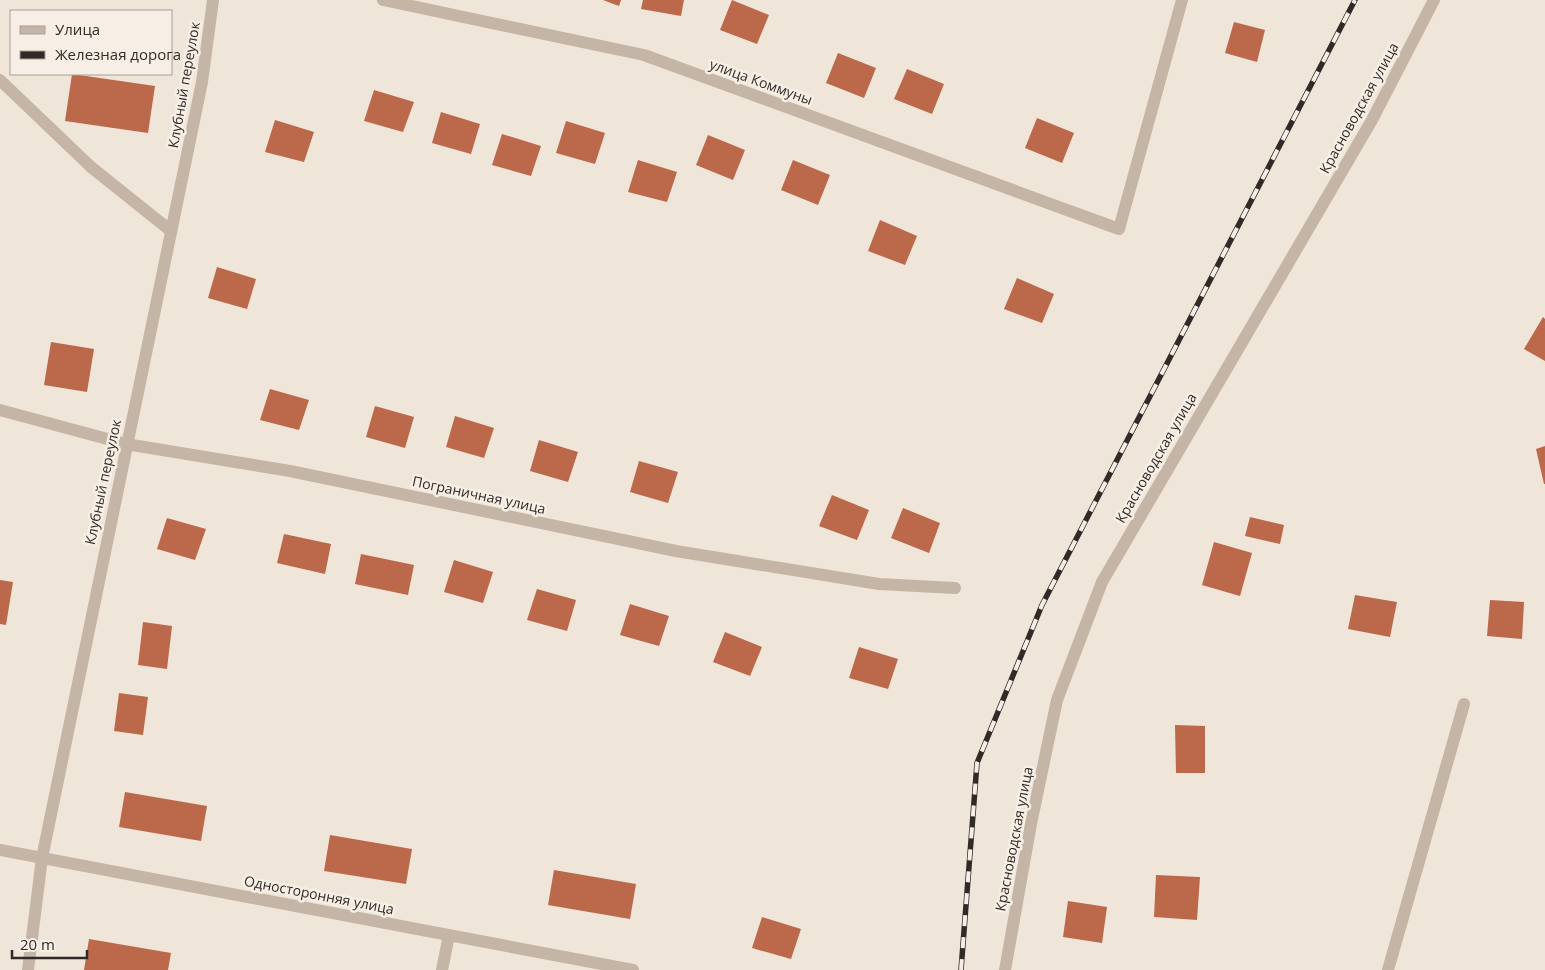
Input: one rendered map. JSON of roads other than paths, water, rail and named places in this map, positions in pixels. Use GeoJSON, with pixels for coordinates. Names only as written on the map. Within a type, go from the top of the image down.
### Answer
{"type":"FeatureCollection","features":[{"type":"Feature","properties":{"kind":"street","name":"Клубный переулок"},"geometry":{"type":"LineString","coordinates":[[28,970],[42,858],[202,82],[213,0]]}},
{"type":"Feature","properties":{"kind":"street","name":"улица Коммуны"},"geometry":{"type":"LineString","coordinates":[[383,0],[644,55],[1118,229],[1182,0]]}},
{"type":"Feature","properties":{"kind":"street","name":"Красноводская улица"},"geometry":{"type":"LineString","coordinates":[[1005,970],[1031,824],[1057,700],[1102,582],[1372,120],[1434,0]]}},
{"type":"Feature","properties":{"kind":"street"},"geometry":{"type":"LineString","coordinates":[[0,80],[91,167],[171,231]]}},
{"type":"Feature","properties":{"kind":"street","name":"Пограничная улица"},"geometry":{"type":"LineString","coordinates":[[0,410],[126,444],[290,471],[676,551],[879,584],[955,588]]}},
{"type":"Feature","properties":{"kind":"street"},"geometry":{"type":"LineString","coordinates":[[1388,970],[1464,704]]}},
{"type":"Feature","properties":{"kind":"street","name":"Односторонняя улица"},"geometry":{"type":"LineString","coordinates":[[0,850],[633,970]]}},
{"type":"Feature","properties":{"kind":"street"},"geometry":{"type":"LineString","coordinates":[[442,970],[449,935]]}},
{"type":"Feature","properties":{"kind":"railway"},"geometry":{"type":"LineString","coordinates":[[961,970],[977,763],[1042,605],[1355,0]]}}]}
